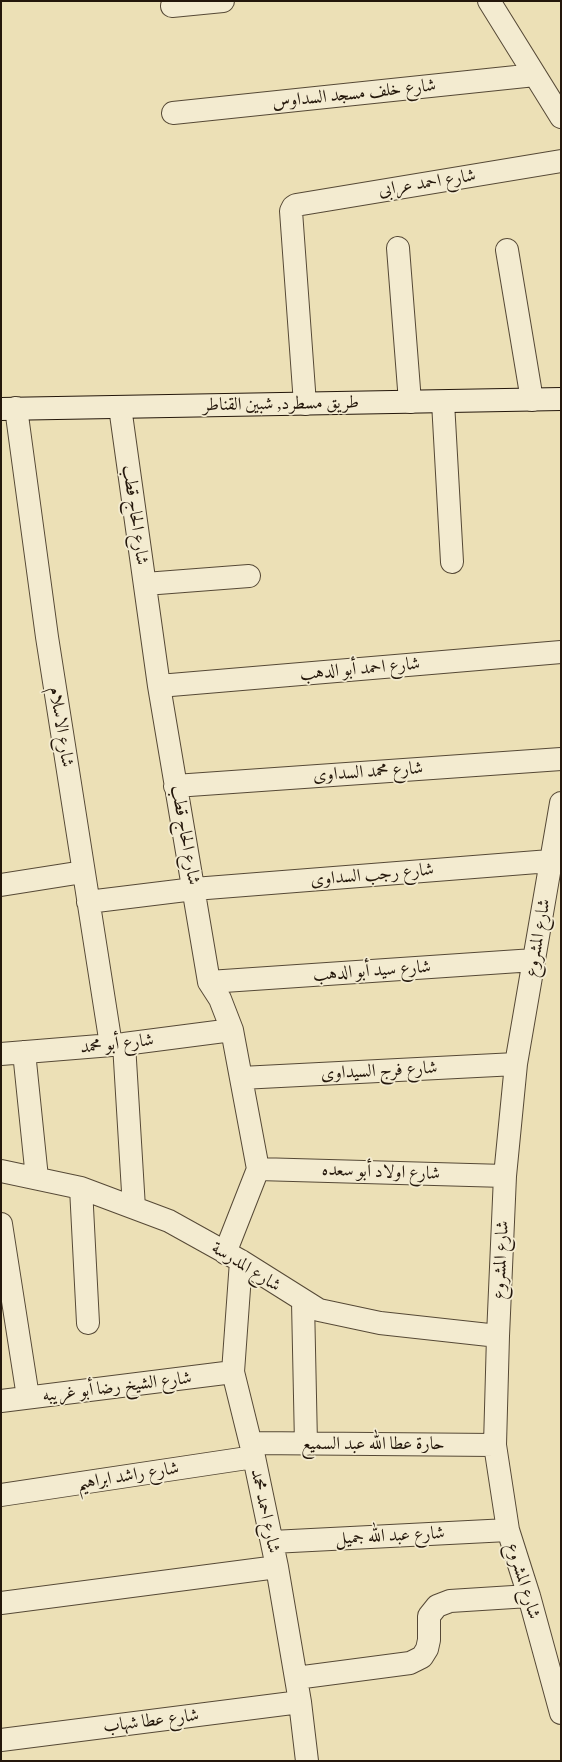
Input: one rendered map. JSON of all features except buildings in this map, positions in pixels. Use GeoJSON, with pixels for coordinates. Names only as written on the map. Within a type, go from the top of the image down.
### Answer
{"type":"FeatureCollection","features":[{"type":"Feature","properties":{"kind":"street"},"geometry":{"type":"LineString","coordinates":[[172,6],[223,1]]}},
{"type":"Feature","properties":{"kind":"street"},"geometry":{"type":"LineString","coordinates":[[489,1],[561,117]]}},
{"type":"Feature","properties":{"kind":"street","name":"شارع خلف مسجد السداوس"},"geometry":{"type":"LineString","coordinates":[[173,113],[535,75]]}},
{"type":"Feature","properties":{"kind":"street","name":"شارع احمد عرابى"},"geometry":{"type":"LineString","coordinates":[[305,404],[291,210],[293,207],[296,205],[561,161]]}},
{"type":"Feature","properties":{"kind":"street"},"geometry":{"type":"LineString","coordinates":[[398,248],[410,402]]}},
{"type":"Feature","properties":{"kind":"street"},"geometry":{"type":"LineString","coordinates":[[507,250],[532,400]]}},
{"type":"Feature","properties":{"kind":"street","name":"طريق مسطرد, شبين القناطر"},"geometry":{"type":"LineString","coordinates":[[9,409],[561,399]]}},
{"type":"Feature","properties":{"kind":"street"},"geometry":{"type":"LineString","coordinates":[[442,402],[452,562]]}},
{"type":"Feature","properties":{"kind":"street","name":"شارع الحاج قطب"},"geometry":{"type":"LineString","coordinates":[[120,407],[159,686],[209,982],[220,998],[232,1030],[258,1169]]}},
{"type":"Feature","properties":{"kind":"street","name":"شارع الاسلام"},"geometry":{"type":"LineString","coordinates":[[9,409],[47,637],[88,902],[117,1045],[134,1208]]}},
{"type":"Feature","properties":{"kind":"street"},"geometry":{"type":"LineString","coordinates":[[145,584],[249,576]]}},
{"type":"Feature","properties":{"kind":"street","name":"شارع احمد أبو الدهب"},"geometry":{"type":"LineString","coordinates":[[159,686],[561,652]]}},
{"type":"Feature","properties":{"kind":"street","name":"شارع محمد السداوى"},"geometry":{"type":"LineString","coordinates":[[175,786],[561,758]]}},
{"type":"Feature","properties":{"kind":"street","name":"شارع المشروع"},"geometry":{"type":"LineString","coordinates":[[561,802],[516,1064],[504,1176],[495,1445],[508,1530],[529,1596],[561,1713]]}},
{"type":"Feature","properties":{"kind":"street","name":"شارع رجب السداوى"},"geometry":{"type":"LineString","coordinates":[[88,902],[194,889],[550,861]]}},
{"type":"Feature","properties":{"kind":"street"},"geometry":{"type":"LineString","coordinates":[[1,884],[83,872]]}},
{"type":"Feature","properties":{"kind":"street","name":"شارع سيد أبو الدهب"},"geometry":{"type":"LineString","coordinates":[[209,982],[534,960]]}},
{"type":"Feature","properties":{"kind":"street","name":"شارع أبو محمد"},"geometry":{"type":"LineString","coordinates":[[1,1054],[117,1045],[232,1030]]}},
{"type":"Feature","properties":{"kind":"street"},"geometry":{"type":"LineString","coordinates":[[24,1052],[37,1178]]}},
{"type":"Feature","properties":{"kind":"street","name":"شارع فرج السيداوى"},"geometry":{"type":"LineString","coordinates":[[241,1078],[516,1064]]}},
{"type":"Feature","properties":{"kind":"street"},"geometry":{"type":"LineString","coordinates":[[233,1257],[258,1169]]}},
{"type":"Feature","properties":{"kind":"street","name":"شارع اولاد أبو سعده"},"geometry":{"type":"LineString","coordinates":[[258,1169],[504,1176]]}},
{"type":"Feature","properties":{"kind":"street","name":"شارع المدرسة"},"geometry":{"type":"LineString","coordinates":[[1,1171],[81,1188],[169,1221],[233,1257],[303,1302],[319,1310],[380,1323],[498,1336]]}},
{"type":"Feature","properties":{"kind":"street"},"geometry":{"type":"LineString","coordinates":[[81,1188],[88,1323]]}},
{"type":"Feature","properties":{"kind":"street"},"geometry":{"type":"LineString","coordinates":[[1,1224],[28,1398]]}},
{"type":"Feature","properties":{"kind":"street","name":"شارع احمد محمد"},"geometry":{"type":"LineString","coordinates":[[233,1257],[233,1372],[252,1450],[277,1567],[300,1702],[307,1761]]}},
{"type":"Feature","properties":{"kind":"street"},"geometry":{"type":"LineString","coordinates":[[303,1302],[306,1444]]}},
{"type":"Feature","properties":{"kind":"street","name":"شارع الشيخ رضا أبو غريبه"},"geometry":{"type":"LineString","coordinates":[[1,1401],[233,1372]]}},
{"type":"Feature","properties":{"kind":"street","name":"حارة عطا الله عبد السميع"},"geometry":{"type":"LineString","coordinates":[[252,1450],[306,1444],[495,1445]]}},
{"type":"Feature","properties":{"kind":"street","name":"شارع راشد ابراهيم"},"geometry":{"type":"LineString","coordinates":[[1,1495],[252,1450]]}},
{"type":"Feature","properties":{"kind":"street","name":"شارع عبد الله جميل"},"geometry":{"type":"LineString","coordinates":[[272,1542],[508,1530]]}},
{"type":"Feature","properties":{"kind":"street"},"geometry":{"type":"LineString","coordinates":[[1,1602],[277,1567]]}},
{"type":"Feature","properties":{"kind":"street"},"geometry":{"type":"LineString","coordinates":[[296,1678],[410,1663],[422,1657],[427,1649],[429,1640],[429,1616],[438,1606],[450,1602],[529,1596]]}},
{"type":"Feature","properties":{"kind":"street","name":"شارع عطا شهاب"},"geometry":{"type":"LineString","coordinates":[[1,1740],[300,1702]]}}]}
